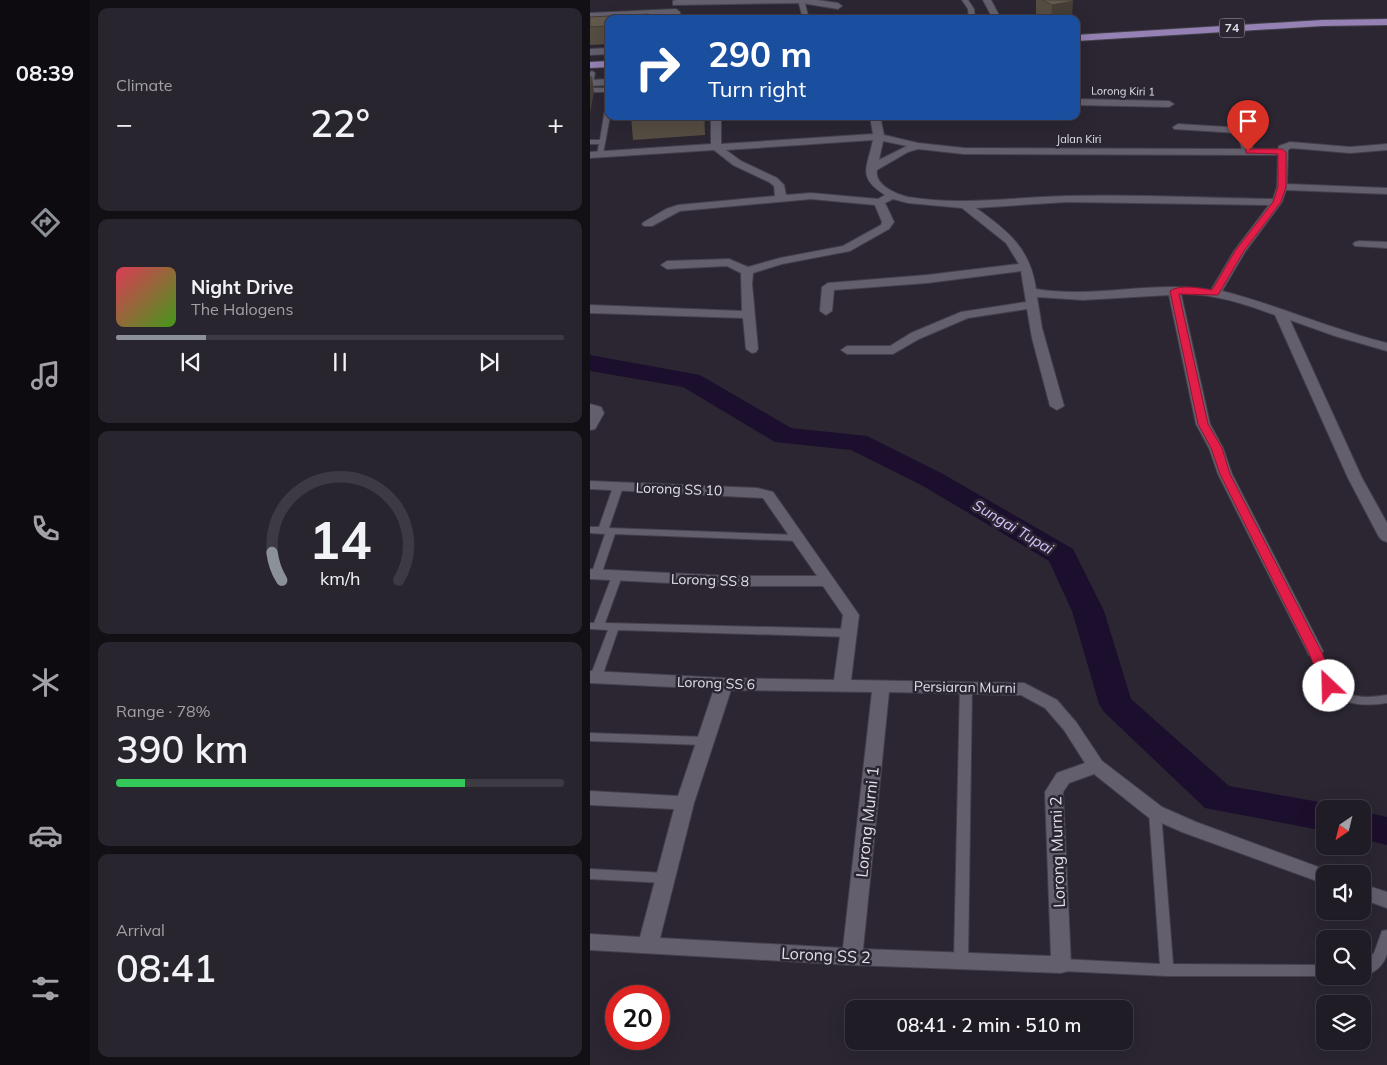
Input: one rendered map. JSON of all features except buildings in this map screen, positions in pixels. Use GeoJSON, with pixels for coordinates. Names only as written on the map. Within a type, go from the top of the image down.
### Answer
{"type":"FeatureCollection","features":[{"type":"Feature","properties":{"kind":"main road","name":"74"},"geometry":{"type":"LineString","coordinates":[[1080,38],[1322,23],[1387,22]]}},
{"type":"Feature","properties":{"kind":"main road","name":"74"},"geometry":{"type":"LineString","coordinates":[[1080,46],[1345,31],[1387,31]]}},
{"type":"Feature","properties":{"kind":"main road"},"geometry":{"type":"LineString","coordinates":[[591,70],[605,65]]}},
{"type":"Feature","properties":{"kind":"main road"},"geometry":{"type":"LineString","coordinates":[[591,70],[605,72]]}},
{"type":"Feature","properties":{"kind":"street"},"geometry":{"type":"LineString","coordinates":[[590,16],[801,0],[838,6]]}},
{"type":"Feature","properties":{"kind":"street"},"geometry":{"type":"LineString","coordinates":[[987,0],[995,15]]}},
{"type":"Feature","properties":{"kind":"street"},"geometry":{"type":"LineString","coordinates":[[590,52],[605,51]]}},
{"type":"Feature","properties":{"kind":"street"},"geometry":{"type":"LineString","coordinates":[[590,84],[605,82]]}},
{"type":"Feature","properties":{"kind":"street","name":"Lorong Kiri 1"},"geometry":{"type":"LineString","coordinates":[[1080,102],[1169,104]]}},
{"type":"Feature","properties":{"kind":"street"},"geometry":{"type":"LineString","coordinates":[[716,120],[716,147],[736,163],[773,180],[779,185],[781,198]]}},
{"type":"Feature","properties":{"kind":"street"},"geometry":{"type":"LineString","coordinates":[[876,120],[879,137],[871,175],[875,184],[892,196],[908,200],[965,205],[1068,199],[1277,202]]}},
{"type":"Feature","properties":{"kind":"street"},"geometry":{"type":"LineString","coordinates":[[1178,127],[1240,130],[1244,133],[1248,151]]}},
{"type":"Feature","properties":{"kind":"street","name":"Jalan Kiri"},"geometry":{"type":"LineString","coordinates":[[595,154],[879,137],[899,140],[917,146],[964,151],[1282,152],[1283,148],[1290,145],[1350,150],[1387,147]]}},
{"type":"Feature","properties":{"kind":"street"},"geometry":{"type":"LineString","coordinates":[[873,168],[904,150],[917,146]]}},
{"type":"Feature","properties":{"kind":"street"},"geometry":{"type":"LineString","coordinates":[[1215,293],[1240,251],[1277,202],[1282,187],[1282,152]]}},
{"type":"Feature","properties":{"kind":"street"},"geometry":{"type":"LineString","coordinates":[[1282,187],[1387,191]]}},
{"type":"Feature","properties":{"kind":"street"},"geometry":{"type":"LineString","coordinates":[[648,224],[670,210],[678,208],[811,196],[879,202],[892,196]]}},
{"type":"Feature","properties":{"kind":"street"},"geometry":{"type":"LineString","coordinates":[[667,265],[729,262],[747,271],[780,261],[838,251],[885,227],[888,222],[879,202]]}},
{"type":"Feature","properties":{"kind":"street"},"geometry":{"type":"LineString","coordinates":[[965,205],[990,224],[1015,247],[1026,267],[1032,292],[1031,305],[1058,406]]}},
{"type":"Feature","properties":{"kind":"street"},"geometry":{"type":"LineString","coordinates":[[1359,244],[1387,245]]}},
{"type":"Feature","properties":{"kind":"street"},"geometry":{"type":"LineString","coordinates":[[826,311],[828,286],[926,279],[1026,267]]}},
{"type":"Feature","properties":{"kind":"street"},"geometry":{"type":"LineString","coordinates":[[747,271],[752,349]]}},
{"type":"Feature","properties":{"kind":"street"},"geometry":{"type":"LineString","coordinates":[[1032,292],[1050,296],[1072,297],[1142,291],[1195,290],[1215,293],[1280,311],[1354,339],[1387,347]]}},
{"type":"Feature","properties":{"kind":"street"},"geometry":{"type":"LineString","coordinates":[[1174,291],[1203,424],[1216,448],[1225,474],[1315,651]]}},
{"type":"Feature","properties":{"kind":"street"},"geometry":{"type":"LineString","coordinates":[[847,350],[893,350],[915,336],[965,315],[1031,305]]}},
{"type":"Feature","properties":{"kind":"street"},"geometry":{"type":"LineString","coordinates":[[590,308],[750,315]]}},
{"type":"Feature","properties":{"kind":"street"},"geometry":{"type":"LineString","coordinates":[[1280,311],[1355,478],[1387,537]]}},
{"type":"Feature","properties":{"kind":"street"},"geometry":{"type":"LineString","coordinates":[[590,426],[594,410]]}},
{"type":"Feature","properties":{"kind":"street","name":"Lorong SS 10"},"geometry":{"type":"LineString","coordinates":[[590,485],[757,492],[768,495],[799,538]]}},
{"type":"Feature","properties":{"kind":"street"},"geometry":{"type":"LineString","coordinates":[[799,538],[851,615],[842,686]]}},
{"type":"Feature","properties":{"kind":"street","name":"Lorong SS 8"},"geometry":{"type":"LineString","coordinates":[[593,575],[729,581],[829,581]]}},
{"type":"Feature","properties":{"kind":"street","name":"Lorong SS 6"},"geometry":{"type":"LineString","coordinates":[[593,677],[724,684],[842,686]]}},
{"type":"Feature","properties":{"kind":"street"},"geometry":{"type":"LineString","coordinates":[[648,945],[685,803],[724,684]]}},
{"type":"Feature","properties":{"kind":"street","name":"Persiaran Murni"},"geometry":{"type":"LineString","coordinates":[[842,686],[1024,688],[1050,704],[1070,726],[1096,766],[1155,812],[1189,827],[1316,874]]}},
{"type":"Feature","properties":{"kind":"street","name":"Lorong Murni 1"},"geometry":{"type":"LineString","coordinates":[[852,957],[881,686]]}},
{"type":"Feature","properties":{"kind":"street","name":"Lorong Murni 2"},"geometry":{"type":"LineString","coordinates":[[1061,965],[1054,792],[1063,778],[1096,766]]}},
{"type":"Feature","properties":{"kind":"street"},"geometry":{"type":"LineString","coordinates":[[590,798],[685,803]]}},
{"type":"Feature","properties":{"kind":"street"},"geometry":{"type":"LineString","coordinates":[[1371,894],[1387,900]]}},
{"type":"Feature","properties":{"kind":"street","name":"Lorong SS 2"},"geometry":{"type":"LineString","coordinates":[[590,942],[852,957],[1061,965]]}},
{"type":"Feature","properties":{"kind":"lane"},"geometry":{"type":"LineString","coordinates":[[801,0],[805,15]]}},
{"type":"Feature","properties":{"kind":"lane"},"geometry":{"type":"LineString","coordinates":[[965,0],[971,9],[972,15]]}},
{"type":"Feature","properties":{"kind":"lane"},"geometry":{"type":"LineString","coordinates":[[590,84],[591,70]]}},
{"type":"Feature","properties":{"kind":"lane"},"geometry":{"type":"LineString","coordinates":[[590,90],[605,90]]}},
{"type":"Feature","properties":{"kind":"lane"},"geometry":{"type":"LineString","coordinates":[[595,154],[604,142],[607,120]]}},
{"type":"Feature","properties":{"kind":"lane"},"geometry":{"type":"LineString","coordinates":[[590,142],[604,142]]}},
{"type":"Feature","properties":{"kind":"lane"},"geometry":{"type":"LineString","coordinates":[[593,575],[618,487]]}},
{"type":"Feature","properties":{"kind":"lane"},"geometry":{"type":"LineString","coordinates":[[590,530],[799,538]]}},
{"type":"Feature","properties":{"kind":"lane"},"geometry":{"type":"LineString","coordinates":[[617,576],[594,626],[850,633]]}},
{"type":"Feature","properties":{"kind":"lane"},"geometry":{"type":"LineString","coordinates":[[593,677],[614,627]]}},
{"type":"Feature","properties":{"kind":"lane"},"geometry":{"type":"LineString","coordinates":[[1315,651],[1329,686],[1341,695],[1362,702],[1387,699]]}},
{"type":"Feature","properties":{"kind":"lane"},"geometry":{"type":"LineString","coordinates":[[961,960],[966,686]]}},
{"type":"Feature","properties":{"kind":"lane"},"geometry":{"type":"LineString","coordinates":[[590,737],[704,742]]}},
{"type":"Feature","properties":{"kind":"lane"},"geometry":{"type":"LineString","coordinates":[[1155,812],[1167,970]]}},
{"type":"Feature","properties":{"kind":"lane"},"geometry":{"type":"LineString","coordinates":[[590,874],[665,878]]}},
{"type":"Feature","properties":{"kind":"lane"},"geometry":{"type":"LineString","coordinates":[[1371,968],[1378,959],[1387,935]]}},
{"type":"Feature","properties":{"kind":"lane"},"geometry":{"type":"LineString","coordinates":[[1061,965],[1167,970],[1316,971]]}},
{"type":"Feature","properties":{"kind":"waterway","name":"Sungai Tupai"},"geometry":{"type":"LineString","coordinates":[[590,363],[691,381],[785,436],[857,442],[933,480],[1062,556],[1088,611],[1116,704],[1218,798],[1316,815]]}},
{"type":"Feature","properties":{"kind":"waterway","name":"Sungai Tupai"},"geometry":{"type":"LineString","coordinates":[[1371,827],[1387,831]]}},
{"type":"Feature","properties":{"kind":"route"},"geometry":{"type":"LineString","coordinates":[[1248,151],[1282,152],[1282,187],[1277,202],[1240,251],[1215,293],[1195,290],[1174,291],[1203,424],[1216,448],[1225,474],[1315,651],[1329,686]]}}]}
